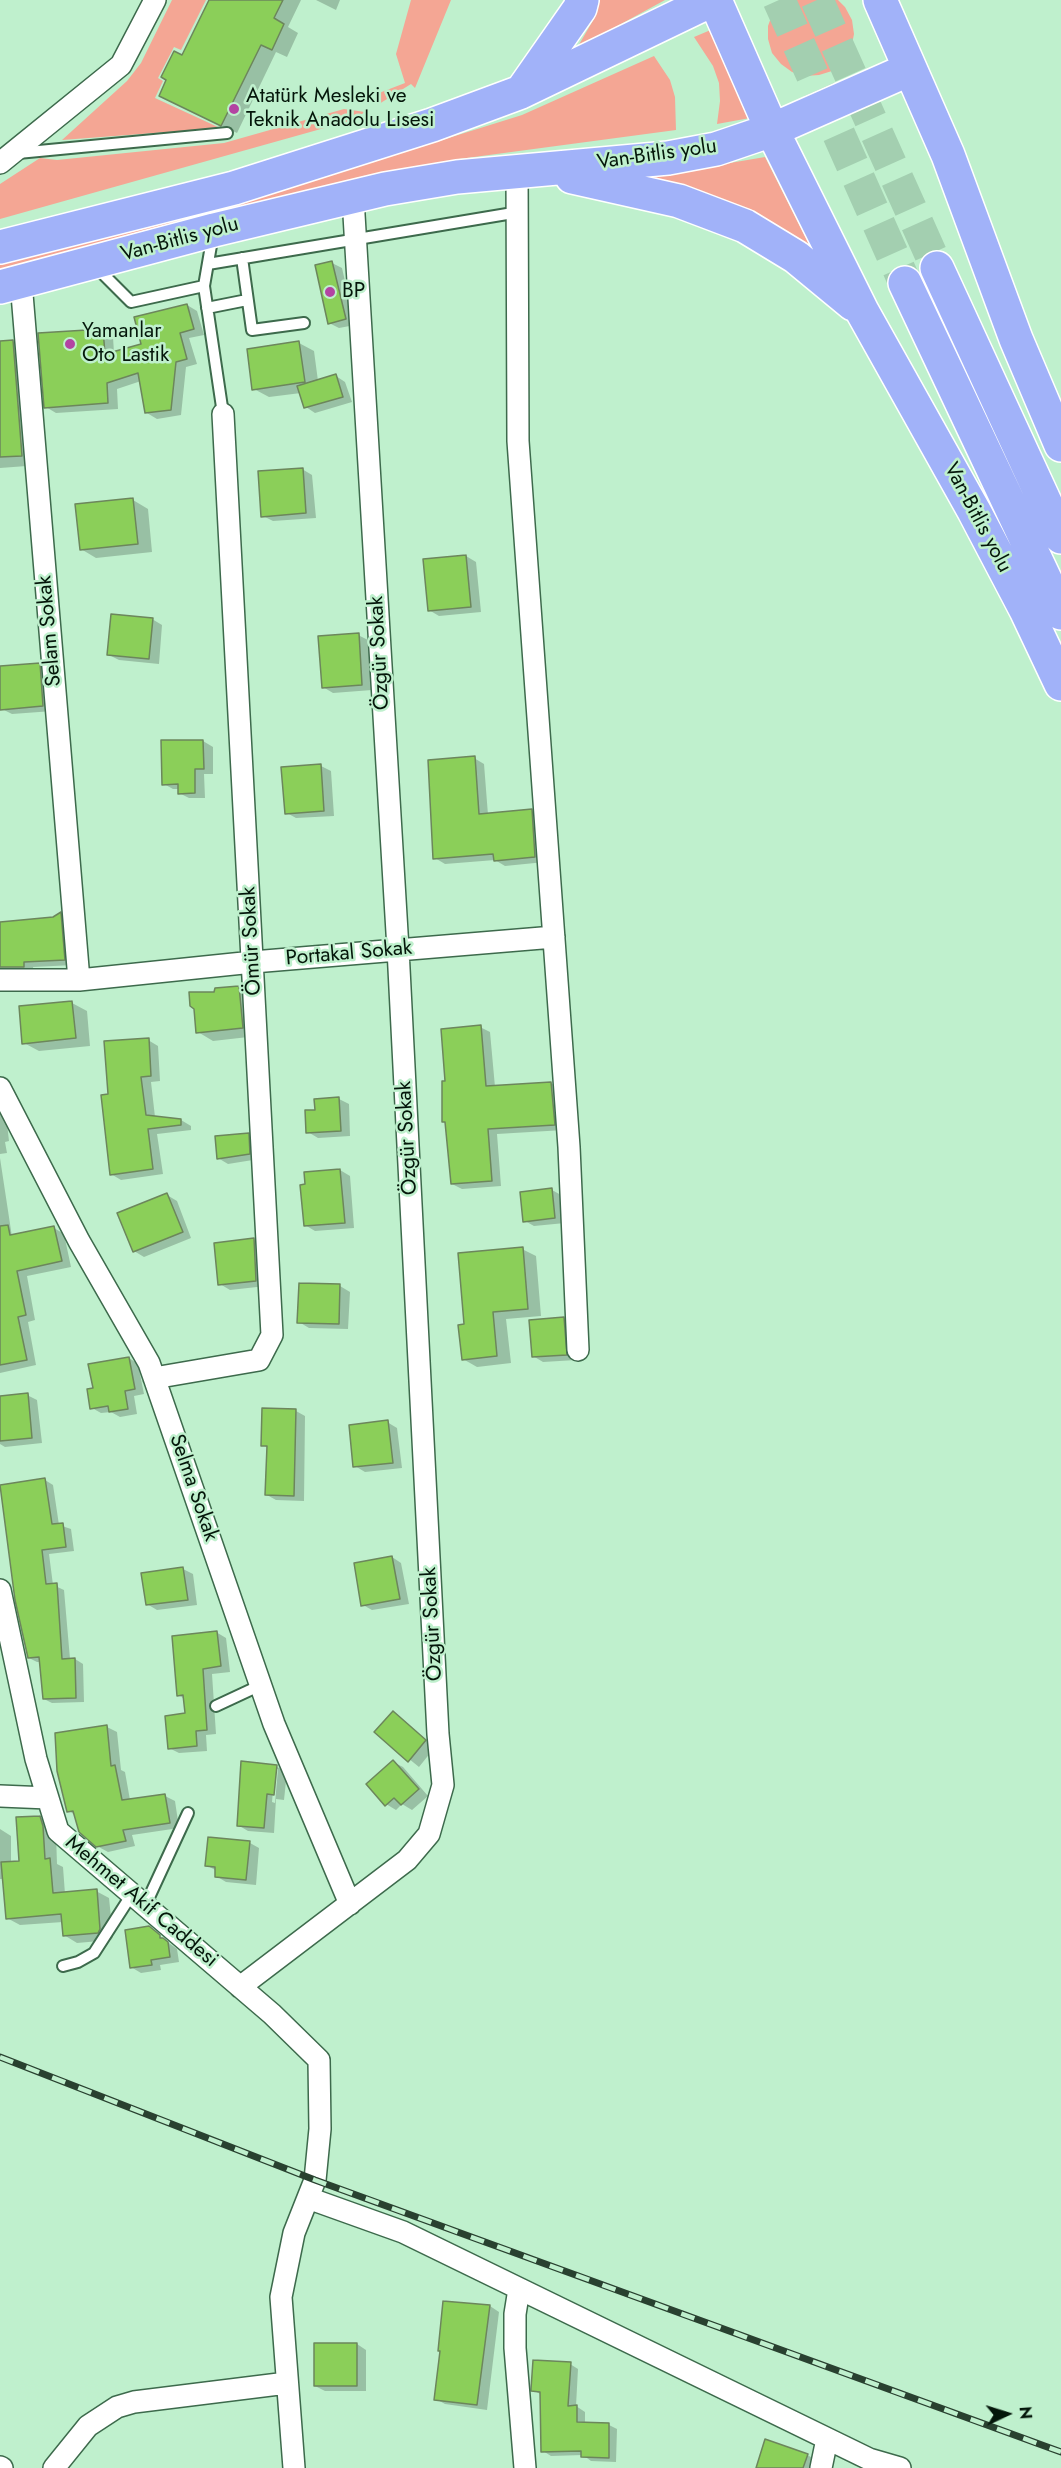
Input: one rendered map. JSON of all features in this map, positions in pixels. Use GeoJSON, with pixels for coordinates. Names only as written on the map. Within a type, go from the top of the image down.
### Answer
{"type":"FeatureCollection","features":[{"type":"Feature","properties":{"kind":"highway"},"geometry":{"type":"LineString","coordinates":[[521,92],[580,8],[582,0]]}},
{"type":"Feature","properties":{"kind":"highway"},"geometry":{"type":"LineString","coordinates":[[714,0],[772,130],[910,69]]}},
{"type":"Feature","properties":{"kind":"highway","name":"Van-Bitlis yolu"},"geometry":{"type":"LineString","coordinates":[[0,247],[234,188],[432,125],[521,92],[714,0]]}},
{"type":"Feature","properties":{"kind":"highway"},"geometry":{"type":"LineString","coordinates":[[880,0],[948,155],[1016,339],[1061,445]]}},
{"type":"Feature","properties":{"kind":"highway","name":"Van-Bitlis yolu"},"geometry":{"type":"LineString","coordinates":[[10,285],[214,230],[385,189],[447,178],[691,154],[716,149],[772,130],[862,311],[974,511],[1026,610],[1061,684]]}},
{"type":"Feature","properties":{"kind":"highway"},"geometry":{"type":"LineString","coordinates":[[524,170],[591,180],[679,201],[745,226],[796,257],[862,311]]}},
{"type":"Feature","properties":{"kind":"highway"},"geometry":{"type":"LineString","coordinates":[[937,268],[1061,537]]}},
{"type":"Feature","properties":{"kind":"highway"},"geometry":{"type":"LineString","coordinates":[[905,283],[1061,613]]}},
{"type":"Feature","properties":{"kind":"street"},"geometry":{"type":"LineString","coordinates":[[6,158],[121,65],[155,0]]}},
{"type":"Feature","properties":{"kind":"street"},"geometry":{"type":"LineString","coordinates":[[524,170],[519,212],[518,441],[569,1147],[578,1350]]}},
{"type":"Feature","properties":{"kind":"street","name":"Özgür Sokak"},"geometry":{"type":"LineString","coordinates":[[240,1987],[406,1860],[429,1834],[443,1785],[438,1734],[398,949],[353,198]]}},
{"type":"Feature","properties":{"kind":"street","name":"Selam Sokak"},"geometry":{"type":"LineString","coordinates":[[10,285],[79,980]]}},
{"type":"Feature","properties":{"kind":"street","name":"Ömür Sokak"},"geometry":{"type":"LineString","coordinates":[[154,1378],[259,1360],[272,1335],[223,414]]}},
{"type":"Feature","properties":{"kind":"street","name":"Portakal Sokak"},"geometry":{"type":"LineString","coordinates":[[0,980],[79,980],[253,962],[554,937]]}},
{"type":"Feature","properties":{"kind":"street","name":"Selma Sokak"},"geometry":{"type":"LineString","coordinates":[[0,1089],[79,1241],[149,1363],[274,1724],[350,1904]]}},
{"type":"Feature","properties":{"kind":"street","name":"Mehmet Akif Caddesi"},"geometry":{"type":"LineString","coordinates":[[0,1590],[3,1614],[36,1759],[58,1831],[272,2014],[319,2060],[320,2129],[312,2189],[294,2233],[281,2297],[294,2468]]}},
{"type":"Feature","properties":{"kind":"street"},"geometry":{"type":"LineString","coordinates":[[0,1796],[48,1798]]}},
{"type":"Feature","properties":{"kind":"street"},"geometry":{"type":"LineString","coordinates":[[312,2189],[869,2459],[900,2468]]}},
{"type":"Feature","properties":{"kind":"street"},"geometry":{"type":"LineString","coordinates":[[519,2289],[515,2314],[515,2348],[530,2466]]}},
{"type":"Feature","properties":{"kind":"street"},"geometry":{"type":"LineString","coordinates":[[54,2468],[88,2426],[117,2407],[134,2402],[287,2383]]}},
{"type":"Feature","properties":{"kind":"street"},"geometry":{"type":"LineString","coordinates":[[822,2468],[827,2439]]}},
{"type":"Feature","properties":{"kind":"lane"},"geometry":{"type":"LineString","coordinates":[[6,158],[226,133]]}},
{"type":"Feature","properties":{"kind":"lane"},"geometry":{"type":"LineString","coordinates":[[208,264],[519,212]]}},
{"type":"Feature","properties":{"kind":"lane"},"geometry":{"type":"LineString","coordinates":[[214,230],[204,286],[223,414]]}},
{"type":"Feature","properties":{"kind":"lane"},"geometry":{"type":"LineString","coordinates":[[242,258],[252,330],[304,323]]}},
{"type":"Feature","properties":{"kind":"lane"},"geometry":{"type":"LineString","coordinates":[[93,263],[131,302],[204,286]]}},
{"type":"Feature","properties":{"kind":"lane"},"geometry":{"type":"LineString","coordinates":[[207,308],[247,300]]}},
{"type":"Feature","properties":{"kind":"lane"},"geometry":{"type":"LineString","coordinates":[[216,1706],[261,1685]]}},
{"type":"Feature","properties":{"kind":"lane"},"geometry":{"type":"LineString","coordinates":[[63,1966],[78,1962],[94,1953],[139,1900],[188,1813]]}},
{"type":"Feature","properties":{"kind":"shaded area"},"geometry":{"type":"Polygon","coordinates":[[[172,0],[206,0],[181,50],[174,47],[158,78],[163,81],[155,98],[220,128],[62,140],[127,81],[141,63],[172,0]]]}},
{"type":"Feature","properties":{"kind":"shaded area"},"geometry":{"type":"Polygon","coordinates":[[[411,0],[451,0],[415,88],[411,84],[379,104],[379,93],[405,83],[396,54],[411,0]]]}},
{"type":"Feature","properties":{"kind":"shaded area"},"geometry":{"type":"Polygon","coordinates":[[[600,0],[665,0],[577,48],[595,17],[600,0]]]}},
{"type":"Feature","properties":{"kind":"shaded area"},"geometry":{"type":"Polygon","coordinates":[[[783,0],[838,0],[845,7],[852,20],[854,34],[851,49],[844,61],[832,71],[805,76],[792,72],[772,53],[768,39],[768,26],[773,12],[783,0]]]}},
{"type":"Feature","properties":{"kind":"shaded area"},"geometry":{"type":"Polygon","coordinates":[[[713,29],[750,118],[717,124],[720,101],[719,83],[713,66],[694,37],[713,29]]]}},
{"type":"Feature","properties":{"kind":"shaded area"},"geometry":{"type":"Polygon","coordinates":[[[654,56],[670,80],[675,97],[676,130],[459,159],[342,185],[0,273],[0,257],[442,140],[522,115],[654,56]]]}},
{"type":"Feature","properties":{"kind":"shaded area"},"geometry":{"type":"Polygon","coordinates":[[[344,109],[365,112],[353,120],[0,219],[0,184],[40,158],[57,160],[224,143],[344,109]]]}},
{"type":"Feature","properties":{"kind":"shaded area"},"geometry":{"type":"Polygon","coordinates":[[[765,157],[813,252],[633,176],[718,165],[765,157]]]}},
{"type":"Feature","properties":{"kind":"building"},"geometry":{"type":"Polygon","coordinates":[[[209,0],[283,0],[274,18],[284,24],[272,50],[261,45],[221,126],[159,96],[166,80],[161,77],[174,51],[182,55],[209,0]]]}},
{"type":"Feature","properties":{"kind":"building","name":"BP"},"geometry":{"type":"Polygon","coordinates":[[[332,261],[346,319],[328,324],[315,265],[332,261]]]}},
{"type":"Feature","properties":{"kind":"building"},"geometry":{"type":"Polygon","coordinates":[[[187,304],[194,329],[180,333],[187,359],[176,362],[171,410],[145,413],[138,373],[107,383],[108,403],[44,408],[38,333],[103,329],[105,354],[141,344],[134,317],[187,304]]]}},
{"type":"Feature","properties":{"kind":"building"},"geometry":{"type":"Polygon","coordinates":[[[13,340],[22,456],[0,457],[0,341],[13,340]]]}},
{"type":"Feature","properties":{"kind":"building"},"geometry":{"type":"Polygon","coordinates":[[[299,341],[305,382],[252,390],[247,349],[299,341]]]}},
{"type":"Feature","properties":{"kind":"building"},"geometry":{"type":"Polygon","coordinates":[[[336,374],[343,397],[304,408],[297,386],[336,374]]]}},
{"type":"Feature","properties":{"kind":"building"},"geometry":{"type":"Polygon","coordinates":[[[303,468],[306,513],[261,517],[258,471],[303,468]]]}},
{"type":"Feature","properties":{"kind":"building"},"geometry":{"type":"Polygon","coordinates":[[[133,498],[138,544],[80,550],[75,504],[133,498]]]}},
{"type":"Feature","properties":{"kind":"building"},"geometry":{"type":"Polygon","coordinates":[[[466,555],[471,607],[428,611],[423,559],[466,555]]]}},
{"type":"Feature","properties":{"kind":"building"},"geometry":{"type":"Polygon","coordinates":[[[111,614],[153,618],[149,659],[107,655],[111,614]]]}},
{"type":"Feature","properties":{"kind":"building"},"geometry":{"type":"Polygon","coordinates":[[[359,633],[362,685],[322,688],[318,636],[359,633]]]}},
{"type":"Feature","properties":{"kind":"building"},"geometry":{"type":"Polygon","coordinates":[[[40,663],[43,706],[0,710],[0,666],[40,663]]]}},
{"type":"Feature","properties":{"kind":"building"},"geometry":{"type":"Polygon","coordinates":[[[161,740],[203,740],[204,769],[195,769],[195,793],[178,794],[178,784],[162,785],[161,740]]]}},
{"type":"Feature","properties":{"kind":"building"},"geometry":{"type":"Polygon","coordinates":[[[475,756],[479,814],[532,809],[535,857],[494,861],[493,854],[433,859],[428,760],[475,756]]]}},
{"type":"Feature","properties":{"kind":"building"},"geometry":{"type":"Polygon","coordinates":[[[321,764],[324,811],[285,814],[281,767],[321,764]]]}},
{"type":"Feature","properties":{"kind":"building"},"geometry":{"type":"Polygon","coordinates":[[[61,912],[65,960],[24,962],[24,967],[0,967],[0,922],[53,917],[61,912]]]}},
{"type":"Feature","properties":{"kind":"building"},"geometry":{"type":"Polygon","coordinates":[[[239,986],[243,1028],[196,1033],[194,1009],[190,1006],[189,992],[214,992],[215,988],[239,986]]]}},
{"type":"Feature","properties":{"kind":"building"},"geometry":{"type":"Polygon","coordinates":[[[72,1001],[76,1038],[22,1044],[19,1006],[72,1001]]]}},
{"type":"Feature","properties":{"kind":"building"},"geometry":{"type":"Polygon","coordinates":[[[481,1025],[486,1086],[551,1082],[555,1125],[488,1129],[492,1181],[451,1184],[445,1122],[442,1122],[442,1081],[445,1081],[441,1029],[481,1025]]]}},
{"type":"Feature","properties":{"kind":"building"},"geometry":{"type":"Polygon","coordinates":[[[149,1038],[151,1076],[141,1077],[146,1115],[181,1119],[181,1125],[148,1129],[153,1169],[110,1175],[101,1095],[108,1094],[104,1041],[149,1038]]]}},
{"type":"Feature","properties":{"kind":"building"},"geometry":{"type":"Polygon","coordinates":[[[339,1097],[341,1131],[306,1133],[305,1110],[315,1110],[314,1099],[339,1097]]]}},
{"type":"Feature","properties":{"kind":"building"},"geometry":{"type":"Polygon","coordinates":[[[249,1133],[250,1154],[217,1159],[215,1136],[249,1133]]]}},
{"type":"Feature","properties":{"kind":"building"},"geometry":{"type":"Polygon","coordinates":[[[340,1169],[345,1223],[304,1226],[300,1185],[305,1184],[304,1172],[340,1169]]]}},
{"type":"Feature","properties":{"kind":"building"},"geometry":{"type":"Polygon","coordinates":[[[552,1188],[555,1218],[523,1222],[520,1192],[552,1188]]]}},
{"type":"Feature","properties":{"kind":"building"},"geometry":{"type":"Polygon","coordinates":[[[167,1193],[183,1232],[133,1252],[117,1213],[167,1193]]]}},
{"type":"Feature","properties":{"kind":"building"},"geometry":{"type":"Polygon","coordinates":[[[8,1225],[10,1235],[54,1226],[62,1261],[17,1271],[26,1315],[18,1317],[27,1360],[0,1365],[0,1226],[8,1225]]]}},
{"type":"Feature","properties":{"kind":"building"},"geometry":{"type":"Polygon","coordinates":[[[254,1238],[256,1281],[218,1285],[214,1243],[254,1238]]]}},
{"type":"Feature","properties":{"kind":"building"},"geometry":{"type":"Polygon","coordinates":[[[523,1247],[528,1309],[493,1312],[497,1356],[462,1360],[458,1325],[464,1324],[458,1253],[523,1247]]]}},
{"type":"Feature","properties":{"kind":"building"},"geometry":{"type":"Polygon","coordinates":[[[299,1283],[340,1284],[339,1324],[297,1323],[299,1283]]]}},
{"type":"Feature","properties":{"kind":"building"},"geometry":{"type":"Polygon","coordinates":[[[564,1317],[567,1355],[532,1357],[529,1320],[564,1317]]]}},
{"type":"Feature","properties":{"kind":"building"},"geometry":{"type":"Polygon","coordinates":[[[129,1357],[135,1389],[125,1391],[128,1409],[109,1412],[108,1406],[90,1409],[87,1389],[93,1388],[88,1364],[129,1357]]]}},
{"type":"Feature","properties":{"kind":"building"},"geometry":{"type":"Polygon","coordinates":[[[28,1393],[32,1438],[0,1441],[0,1396],[28,1393]]]}},
{"type":"Feature","properties":{"kind":"building"},"geometry":{"type":"Polygon","coordinates":[[[262,1408],[296,1409],[294,1496],[265,1495],[267,1446],[261,1446],[262,1408]]]}},
{"type":"Feature","properties":{"kind":"building"},"geometry":{"type":"Polygon","coordinates":[[[388,1420],[393,1463],[353,1467],[349,1425],[388,1420]]]}},
{"type":"Feature","properties":{"kind":"building"},"geometry":{"type":"Polygon","coordinates":[[[45,1478],[52,1524],[63,1523],[66,1547],[42,1550],[46,1584],[57,1583],[62,1659],[75,1658],[76,1698],[43,1699],[39,1657],[28,1658],[15,1600],[0,1485],[45,1478]]]}},
{"type":"Feature","properties":{"kind":"building"},"geometry":{"type":"Polygon","coordinates":[[[392,1556],[400,1599],[361,1606],[354,1563],[392,1556]]]}},
{"type":"Feature","properties":{"kind":"building"},"geometry":{"type":"Polygon","coordinates":[[[183,1567],[188,1600],[146,1605],[141,1573],[183,1567]]]}},
{"type":"Feature","properties":{"kind":"building"},"geometry":{"type":"Polygon","coordinates":[[[217,1631],[221,1666],[203,1669],[207,1730],[196,1731],[197,1746],[168,1749],[165,1716],[185,1713],[183,1695],[177,1696],[172,1636],[217,1631]]]}},
{"type":"Feature","properties":{"kind":"building"},"geometry":{"type":"Polygon","coordinates":[[[393,1711],[426,1740],[408,1762],[374,1732],[393,1711]]]}},
{"type":"Feature","properties":{"kind":"building"},"geometry":{"type":"Polygon","coordinates":[[[107,1725],[111,1766],[115,1765],[122,1800],[165,1794],[170,1823],[123,1830],[126,1841],[96,1847],[79,1832],[73,1811],[67,1812],[57,1771],[55,1733],[107,1725]]]}},
{"type":"Feature","properties":{"kind":"building"},"geometry":{"type":"Polygon","coordinates":[[[393,1760],[419,1789],[401,1805],[394,1798],[385,1806],[366,1784],[393,1760]]]}},
{"type":"Feature","properties":{"kind":"building"},"geometry":{"type":"Polygon","coordinates":[[[241,1761],[277,1765],[274,1795],[267,1794],[264,1828],[237,1826],[241,1761]]]}},
{"type":"Feature","properties":{"kind":"building"},"geometry":{"type":"Polygon","coordinates":[[[40,1816],[43,1826],[45,1859],[50,1858],[53,1893],[97,1889],[100,1929],[98,1933],[63,1936],[61,1914],[6,1919],[1,1862],[19,1861],[16,1817],[40,1816]]]}},
{"type":"Feature","properties":{"kind":"building"},"geometry":{"type":"Polygon","coordinates":[[[208,1837],[250,1841],[246,1880],[215,1877],[215,1867],[205,1866],[208,1837]]]}},
{"type":"Feature","properties":{"kind":"building"},"geometry":{"type":"Polygon","coordinates":[[[149,1926],[160,1935],[160,1938],[168,1942],[170,1957],[151,1960],[152,1965],[130,1968],[125,1930],[149,1926]]]}},
{"type":"Feature","properties":{"kind":"building"},"geometry":{"type":"Polygon","coordinates":[[[443,2301],[490,2305],[477,2405],[434,2400],[443,2301]]]}},
{"type":"Feature","properties":{"kind":"building"},"geometry":{"type":"Polygon","coordinates":[[[314,2343],[357,2343],[357,2386],[314,2386],[314,2343]]]}},
{"type":"Feature","properties":{"kind":"building"},"geometry":{"type":"Polygon","coordinates":[[[533,2360],[571,2362],[568,2406],[577,2405],[577,2422],[609,2423],[609,2458],[581,2457],[581,2451],[541,2452],[540,2392],[531,2391],[533,2360]]]}},
{"type":"Feature","properties":{"kind":"building"},"geometry":{"type":"Polygon","coordinates":[[[765,2439],[808,2454],[803,2468],[756,2468],[765,2439]]]}},
{"type":"Feature","properties":{"kind":"tunnel"},"geometry":{"type":"LineString","coordinates":[[779,0],[905,283]]}},
{"type":"Feature","properties":{"kind":"tunnel"},"geometry":{"type":"LineString","coordinates":[[817,0],[937,268]]}},
{"type":"Feature","properties":{"kind":"railway"},"geometry":{"type":"LineString","coordinates":[[0,2057],[315,2180],[1061,2452]]}},
{"type":"Feature","properties":{"kind":"place","name":"Atatürk Mesleki ve Teknik Anadolu Lisesi"},"geometry":{"type":"Point","coordinates":[234,109]}},
{"type":"Feature","properties":{"kind":"place","name":"BP"},"geometry":{"type":"Point","coordinates":[330,292]}},
{"type":"Feature","properties":{"kind":"place","name":"Yamanlar Oto Lastik"},"geometry":{"type":"Point","coordinates":[70,344]}}]}
